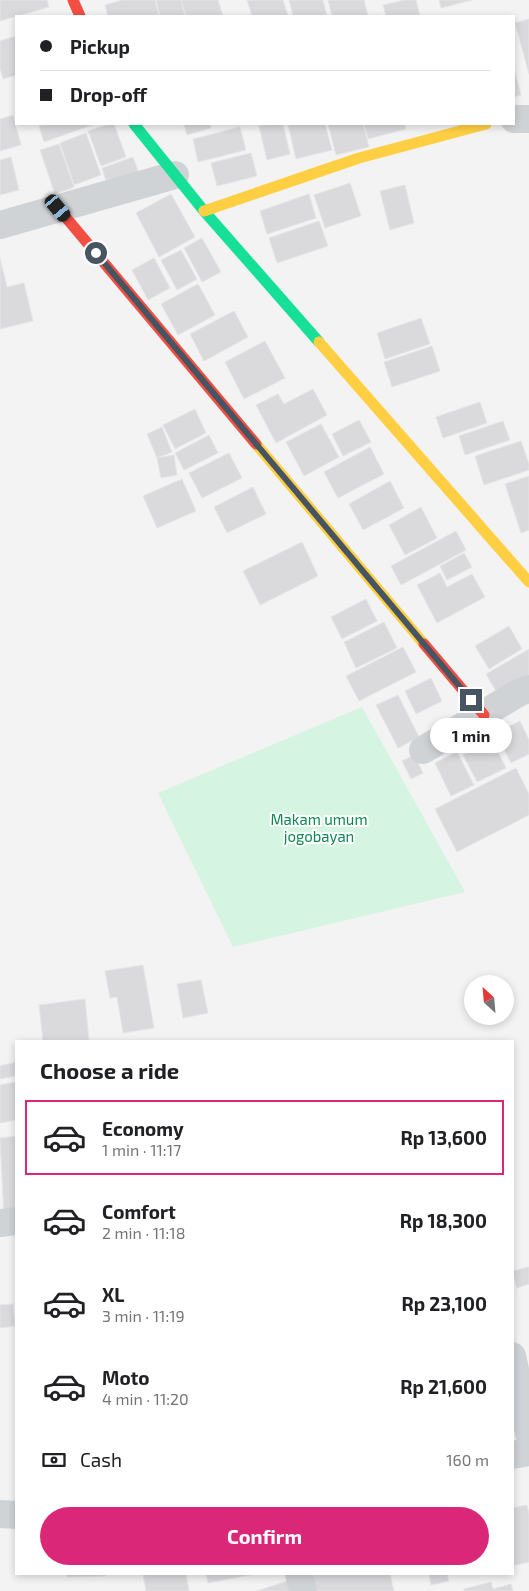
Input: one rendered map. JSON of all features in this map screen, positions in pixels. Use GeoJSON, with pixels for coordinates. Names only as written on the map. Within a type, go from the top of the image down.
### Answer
{"type":"FeatureCollection","features":[{"type":"Feature","properties":{"kind":"street"},"geometry":{"type":"LineString","coordinates":[[73,0],[80,15]]}},
{"type":"Feature","properties":{"kind":"street"},"geometry":{"type":"LineString","coordinates":[[515,119],[529,119]]}},
{"type":"Feature","properties":{"kind":"street"},"geometry":{"type":"LineString","coordinates":[[135,125],[204,211],[529,582]]}},
{"type":"Feature","properties":{"kind":"street"},"geometry":{"type":"LineString","coordinates":[[204,211],[359,158],[482,125]]}},
{"type":"Feature","properties":{"kind":"street"},"geometry":{"type":"LineString","coordinates":[[0,225],[175,175]]}},
{"type":"Feature","properties":{"kind":"street"},"geometry":{"type":"LineString","coordinates":[[58,208],[484,715]]}},
{"type":"Feature","properties":{"kind":"street"},"geometry":{"type":"LineString","coordinates":[[422,750],[484,715],[526,698]]}},
{"type":"Feature","properties":{"kind":"street"},"geometry":{"type":"LineString","coordinates":[[0,1223],[15,1221]]}},
{"type":"Feature","properties":{"kind":"street"},"geometry":{"type":"LineString","coordinates":[[514,1365],[529,1433]]}},
{"type":"Feature","properties":{"kind":"street"},"geometry":{"type":"LineString","coordinates":[[514,1455],[529,1452]]}},
{"type":"Feature","properties":{"kind":"street"},"geometry":{"type":"LineString","coordinates":[[0,1514],[15,1515]]}},
{"type":"Feature","properties":{"kind":"street"},"geometry":{"type":"LineString","coordinates":[[299,1575],[303,1591]]}},
{"type":"Feature","properties":{"kind":"green space","name":"Makam umum jogobayan"},"geometry":{"type":"Polygon","coordinates":[[[362,707],[465,892],[233,947],[158,793],[362,707]]]}},
{"type":"Feature","properties":{"kind":"building"},"geometry":{"type":"Polygon","coordinates":[[[0,0],[47,0],[49,7],[15,15],[15,17],[0,21],[0,0]]]}},
{"type":"Feature","properties":{"kind":"building"},"geometry":{"type":"Polygon","coordinates":[[[122,0],[155,0],[159,15],[108,15],[105,5],[122,0]]]}},
{"type":"Feature","properties":{"kind":"building"},"geometry":{"type":"Polygon","coordinates":[[[156,0],[181,0],[185,15],[160,15],[156,0]]]}},
{"type":"Feature","properties":{"kind":"building"},"geometry":{"type":"Polygon","coordinates":[[[181,0],[218,0],[223,15],[186,15],[181,0]]]}},
{"type":"Feature","properties":{"kind":"building"},"geometry":{"type":"Polygon","coordinates":[[[247,0],[283,0],[288,15],[252,15],[247,0]]]}},
{"type":"Feature","properties":{"kind":"building"},"geometry":{"type":"Polygon","coordinates":[[[289,0],[323,0],[327,15],[293,15],[289,0]]]}},
{"type":"Feature","properties":{"kind":"building"},"geometry":{"type":"Polygon","coordinates":[[[328,0],[364,0],[368,15],[332,15],[328,0]]]}},
{"type":"Feature","properties":{"kind":"building"},"geometry":{"type":"Polygon","coordinates":[[[404,0],[416,0],[420,15],[386,15],[383,5],[404,0]]]}},
{"type":"Feature","properties":{"kind":"building"},"geometry":{"type":"Polygon","coordinates":[[[439,0],[472,0],[441,8],[439,0]]]}},
{"type":"Feature","properties":{"kind":"building"},"geometry":{"type":"Polygon","coordinates":[[[529,19],[529,74],[515,23],[529,19]]]}},
{"type":"Feature","properties":{"kind":"building"},"geometry":{"type":"Polygon","coordinates":[[[15,36],[15,75],[3,79],[0,68],[0,41],[15,36]]]}},
{"type":"Feature","properties":{"kind":"building"},"geometry":{"type":"Polygon","coordinates":[[[515,72],[521,95],[515,97],[515,72]]]}},
{"type":"Feature","properties":{"kind":"building"},"geometry":{"type":"Polygon","coordinates":[[[13,115],[21,145],[0,151],[0,119],[13,115]]]}},
{"type":"Feature","properties":{"kind":"building"},"geometry":{"type":"Polygon","coordinates":[[[42,125],[92,125],[44,142],[39,126],[42,125]]]}},
{"type":"Feature","properties":{"kind":"building"},"geometry":{"type":"Polygon","coordinates":[[[106,125],[114,125],[126,157],[101,166],[88,131],[106,125]]]}},
{"type":"Feature","properties":{"kind":"building"},"geometry":{"type":"Polygon","coordinates":[[[184,125],[210,125],[211,128],[187,135],[184,125]]]}},
{"type":"Feature","properties":{"kind":"building"},"geometry":{"type":"Polygon","coordinates":[[[283,125],[290,154],[267,160],[259,126],[283,125]]]}},
{"type":"Feature","properties":{"kind":"building"},"geometry":{"type":"Polygon","coordinates":[[[288,125],[325,125],[332,150],[296,159],[288,125]]]}},
{"type":"Feature","properties":{"kind":"building"},"geometry":{"type":"Polygon","coordinates":[[[328,125],[363,125],[369,147],[336,155],[328,125]]]}},
{"type":"Feature","properties":{"kind":"building"},"geometry":{"type":"Polygon","coordinates":[[[364,125],[405,125],[406,129],[368,139],[364,125]]]}},
{"type":"Feature","properties":{"kind":"building"},"geometry":{"type":"Polygon","coordinates":[[[240,127],[246,150],[198,162],[193,139],[240,127]]]}},
{"type":"Feature","properties":{"kind":"building"},"geometry":{"type":"Polygon","coordinates":[[[86,133],[101,175],[74,185],[60,143],[86,133]]]}},
{"type":"Feature","properties":{"kind":"building"},"geometry":{"type":"Polygon","coordinates":[[[59,144],[74,187],[55,194],[40,150],[59,144]]]}},
{"type":"Feature","properties":{"kind":"building"},"geometry":{"type":"Polygon","coordinates":[[[251,153],[257,176],[217,186],[211,163],[251,153]]]}},
{"type":"Feature","properties":{"kind":"building"},"geometry":{"type":"Polygon","coordinates":[[[11,157],[19,190],[0,195],[0,160],[11,157]]]}},
{"type":"Feature","properties":{"kind":"building"},"geometry":{"type":"Polygon","coordinates":[[[133,157],[140,176],[108,187],[102,168],[133,157]]]}},
{"type":"Feature","properties":{"kind":"building"},"geometry":{"type":"Polygon","coordinates":[[[350,183],[361,216],[325,228],[314,195],[350,183]]]}},
{"type":"Feature","properties":{"kind":"building"},"geometry":{"type":"Polygon","coordinates":[[[405,185],[414,223],[390,230],[380,191],[405,185]]]}},
{"type":"Feature","properties":{"kind":"building"},"geometry":{"type":"Polygon","coordinates":[[[171,194],[195,237],[159,257],[136,213],[171,194]]]}},
{"type":"Feature","properties":{"kind":"building"},"geometry":{"type":"Polygon","coordinates":[[[309,194],[316,218],[267,234],[260,211],[309,194]]]}},
{"type":"Feature","properties":{"kind":"building"},"geometry":{"type":"Polygon","coordinates":[[[319,221],[328,246],[277,263],[269,238],[319,221]]]}},
{"type":"Feature","properties":{"kind":"building"},"geometry":{"type":"Polygon","coordinates":[[[202,238],[221,272],[202,282],[184,248],[202,238]]]}},
{"type":"Feature","properties":{"kind":"building"},"geometry":{"type":"Polygon","coordinates":[[[181,250],[197,279],[177,290],[161,260],[181,250]]]}},
{"type":"Feature","properties":{"kind":"building"},"geometry":{"type":"Polygon","coordinates":[[[0,258],[7,287],[24,283],[33,321],[0,329],[0,258]]]}},
{"type":"Feature","properties":{"kind":"building"},"geometry":{"type":"Polygon","coordinates":[[[154,258],[170,288],[148,300],[132,270],[154,258]]]}},
{"type":"Feature","properties":{"kind":"building"},"geometry":{"type":"Polygon","coordinates":[[[198,284],[215,315],[178,335],[161,304],[198,284]]]}},
{"type":"Feature","properties":{"kind":"building"},"geometry":{"type":"Polygon","coordinates":[[[234,311],[248,337],[204,361],[190,334],[234,311]]]}},
{"type":"Feature","properties":{"kind":"building"},"geometry":{"type":"Polygon","coordinates":[[[421,318],[430,344],[385,359],[377,333],[421,318]]]}},
{"type":"Feature","properties":{"kind":"building"},"geometry":{"type":"Polygon","coordinates":[[[265,341],[285,378],[244,399],[225,362],[265,341]]]}},
{"type":"Feature","properties":{"kind":"building"},"geometry":{"type":"Polygon","coordinates":[[[432,346],[440,371],[392,387],[384,362],[432,346]]]}},
{"type":"Feature","properties":{"kind":"building"},"geometry":{"type":"Polygon","coordinates":[[[313,389],[327,415],[276,443],[256,405],[278,394],[284,404],[313,389]]]}},
{"type":"Feature","properties":{"kind":"building"},"geometry":{"type":"Polygon","coordinates":[[[480,402],[487,423],[443,438],[436,417],[480,402]]]}},
{"type":"Feature","properties":{"kind":"building"},"geometry":{"type":"Polygon","coordinates":[[[195,409],[206,433],[175,449],[163,425],[195,409]]]}},
{"type":"Feature","properties":{"kind":"building"},"geometry":{"type":"Polygon","coordinates":[[[359,420],[371,442],[343,456],[332,434],[359,420]]]}},
{"type":"Feature","properties":{"kind":"building"},"geometry":{"type":"Polygon","coordinates":[[[503,421],[510,440],[465,455],[459,436],[503,421]]]}},
{"type":"Feature","properties":{"kind":"building"},"geometry":{"type":"Polygon","coordinates":[[[321,424],[339,457],[304,476],[286,442],[321,424]]]}},
{"type":"Feature","properties":{"kind":"building"},"geometry":{"type":"Polygon","coordinates":[[[162,427],[172,452],[157,458],[147,434],[162,427]]]}},
{"type":"Feature","properties":{"kind":"building"},"geometry":{"type":"Polygon","coordinates":[[[209,435],[218,453],[184,470],[175,453],[209,435]]]}},
{"type":"Feature","properties":{"kind":"building"},"geometry":{"type":"Polygon","coordinates":[[[521,441],[529,464],[529,470],[484,485],[475,456],[521,441]]]}},
{"type":"Feature","properties":{"kind":"building"},"geometry":{"type":"Polygon","coordinates":[[[370,447],[384,474],[338,498],[324,472],[370,447]]]}},
{"type":"Feature","properties":{"kind":"building"},"geometry":{"type":"Polygon","coordinates":[[[229,453],[242,478],[202,498],[189,473],[229,453]]]}},
{"type":"Feature","properties":{"kind":"building"},"geometry":{"type":"Polygon","coordinates":[[[174,455],[177,475],[161,478],[157,458],[174,455]]]}},
{"type":"Feature","properties":{"kind":"building"},"geometry":{"type":"Polygon","coordinates":[[[529,476],[529,530],[521,533],[505,484],[529,476]]]}},
{"type":"Feature","properties":{"kind":"building"},"geometry":{"type":"Polygon","coordinates":[[[182,479],[196,511],[157,528],[143,496],[182,479]]]}},
{"type":"Feature","properties":{"kind":"building"},"geometry":{"type":"Polygon","coordinates":[[[390,481],[404,508],[363,530],[349,504],[390,481]]]}},
{"type":"Feature","properties":{"kind":"building"},"geometry":{"type":"Polygon","coordinates":[[[253,487],[266,514],[227,533],[214,507],[253,487]]]}},
{"type":"Feature","properties":{"kind":"building"},"geometry":{"type":"Polygon","coordinates":[[[421,507],[437,538],[405,555],[389,525],[421,507]]]}},
{"type":"Feature","properties":{"kind":"building"},"geometry":{"type":"Polygon","coordinates":[[[456,531],[466,550],[401,585],[391,566],[456,531]]]}},
{"type":"Feature","properties":{"kind":"building"},"geometry":{"type":"Polygon","coordinates":[[[302,542],[318,576],[260,605],[243,571],[302,542]]]}},
{"type":"Feature","properties":{"kind":"building"},"geometry":{"type":"Polygon","coordinates":[[[464,553],[472,567],[447,580],[440,566],[464,553]]]}},
{"type":"Feature","properties":{"kind":"building"},"geometry":{"type":"Polygon","coordinates":[[[440,573],[447,587],[472,574],[485,597],[437,623],[417,585],[440,573]]]}},
{"type":"Feature","properties":{"kind":"building"},"geometry":{"type":"Polygon","coordinates":[[[366,599],[377,621],[342,639],[331,617],[366,599]]]}},
{"type":"Feature","properties":{"kind":"building"},"geometry":{"type":"Polygon","coordinates":[[[384,622],[397,648],[356,668],[344,642],[384,622]]]}},
{"type":"Feature","properties":{"kind":"building"},"geometry":{"type":"Polygon","coordinates":[[[509,626],[522,649],[489,669],[475,646],[509,626]]]}},
{"type":"Feature","properties":{"kind":"building"},"geometry":{"type":"Polygon","coordinates":[[[403,647],[416,672],[359,701],[346,676],[403,647]]]}},
{"type":"Feature","properties":{"kind":"building"},"geometry":{"type":"Polygon","coordinates":[[[529,649],[529,681],[500,698],[486,674],[529,649]]]}},
{"type":"Feature","properties":{"kind":"building"},"geometry":{"type":"Polygon","coordinates":[[[431,678],[442,701],[416,714],[405,691],[431,678]]]}},
{"type":"Feature","properties":{"kind":"building"},"geometry":{"type":"Polygon","coordinates":[[[398,695],[419,737],[398,748],[376,705],[398,695]]]}},
{"type":"Feature","properties":{"kind":"building"},"geometry":{"type":"Polygon","coordinates":[[[520,721],[529,740],[529,754],[511,763],[496,733],[520,721]]]}},
{"type":"Feature","properties":{"kind":"building"},"geometry":{"type":"Polygon","coordinates":[[[492,740],[506,768],[477,782],[463,755],[492,740]]]}},
{"type":"Feature","properties":{"kind":"building"},"geometry":{"type":"Polygon","coordinates":[[[457,752],[474,785],[451,796],[435,763],[457,752]]]}},
{"type":"Feature","properties":{"kind":"building"},"geometry":{"type":"Polygon","coordinates":[[[414,755],[423,773],[411,779],[402,761],[414,755]]]}},
{"type":"Feature","properties":{"kind":"building"},"geometry":{"type":"Polygon","coordinates":[[[516,768],[529,794],[529,815],[457,852],[435,809],[516,768]]]}},
{"type":"Feature","properties":{"kind":"building"},"geometry":{"type":"Polygon","coordinates":[[[143,965],[154,1028],[123,1033],[117,997],[110,998],[105,971],[143,965]]]}},
{"type":"Feature","properties":{"kind":"building"},"geometry":{"type":"Polygon","coordinates":[[[201,980],[208,1013],[183,1018],[177,984],[201,980]]]}},
{"type":"Feature","properties":{"kind":"building"},"geometry":{"type":"Polygon","coordinates":[[[85,999],[89,1040],[43,1040],[39,1005],[85,999]]]}},
{"type":"Feature","properties":{"kind":"building"},"geometry":{"type":"Polygon","coordinates":[[[15,1062],[15,1076],[0,1079],[0,1066],[15,1062]]]}},
{"type":"Feature","properties":{"kind":"building"},"geometry":{"type":"Polygon","coordinates":[[[15,1082],[15,1120],[0,1123],[0,1085],[15,1082]]]}},
{"type":"Feature","properties":{"kind":"building"},"geometry":{"type":"Polygon","coordinates":[[[15,1136],[15,1216],[4,1217],[0,1138],[15,1136]]]}},
{"type":"Feature","properties":{"kind":"building"},"geometry":{"type":"Polygon","coordinates":[[[529,1267],[529,1284],[517,1288],[514,1271],[529,1267]]]}},
{"type":"Feature","properties":{"kind":"building"},"geometry":{"type":"Polygon","coordinates":[[[13,1304],[15,1326],[0,1328],[0,1305],[13,1304]]]}},
{"type":"Feature","properties":{"kind":"building"},"geometry":{"type":"Polygon","coordinates":[[[527,1505],[529,1514],[529,1562],[514,1566],[514,1508],[527,1505]]]}},
{"type":"Feature","properties":{"kind":"building"},"geometry":{"type":"Polygon","coordinates":[[[67,1575],[105,1575],[105,1576],[67,1577],[67,1575]]]}},
{"type":"Feature","properties":{"kind":"building"},"geometry":{"type":"Polygon","coordinates":[[[143,1575],[186,1575],[189,1591],[146,1591],[143,1575]]]}},
{"type":"Feature","properties":{"kind":"building"},"geometry":{"type":"Polygon","coordinates":[[[206,1575],[250,1575],[208,1583],[206,1575]]]}},
{"type":"Feature","properties":{"kind":"building"},"geometry":{"type":"Polygon","coordinates":[[[312,1575],[390,1575],[394,1591],[316,1591],[312,1575]]]}},
{"type":"Feature","properties":{"kind":"building"},"geometry":{"type":"Polygon","coordinates":[[[429,1575],[447,1575],[449,1581],[431,1585],[429,1575]]]}},
{"type":"Feature","properties":{"kind":"building"},"geometry":{"type":"Polygon","coordinates":[[[293,1579],[296,1591],[257,1591],[293,1579]]]}},
{"type":"Feature","properties":{"kind":"building"},"geometry":{"type":"Polygon","coordinates":[[[491,1582],[493,1589],[511,1584],[513,1591],[464,1591],[464,1589],[491,1582]]]}},
{"type":"Feature","properties":{"kind":"traffic: fast"},"geometry":{"type":"LineString","coordinates":[[135,125],[204,211],[319,342]]}},
{"type":"Feature","properties":{"kind":"traffic: slow"},"geometry":{"type":"LineString","coordinates":[[204,211],[359,158],[482,125]]}},
{"type":"Feature","properties":{"kind":"traffic: slow"},"geometry":{"type":"LineString","coordinates":[[319,342],[529,582]]}},
{"type":"Feature","properties":{"kind":"traffic: slow"},"geometry":{"type":"LineString","coordinates":[[256,444],[424,644]]}},
{"type":"Feature","properties":{"kind":"traffic: jam"},"geometry":{"type":"LineString","coordinates":[[73,0],[80,15]]}},
{"type":"Feature","properties":{"kind":"traffic: jam"},"geometry":{"type":"LineString","coordinates":[[58,208],[256,444]]}},
{"type":"Feature","properties":{"kind":"traffic: jam"},"geometry":{"type":"LineString","coordinates":[[424,644],[484,715]]}},
{"type":"Feature","properties":{"kind":"route"},"geometry":{"type":"LineString","coordinates":[[96,253],[471,700]]}}]}
